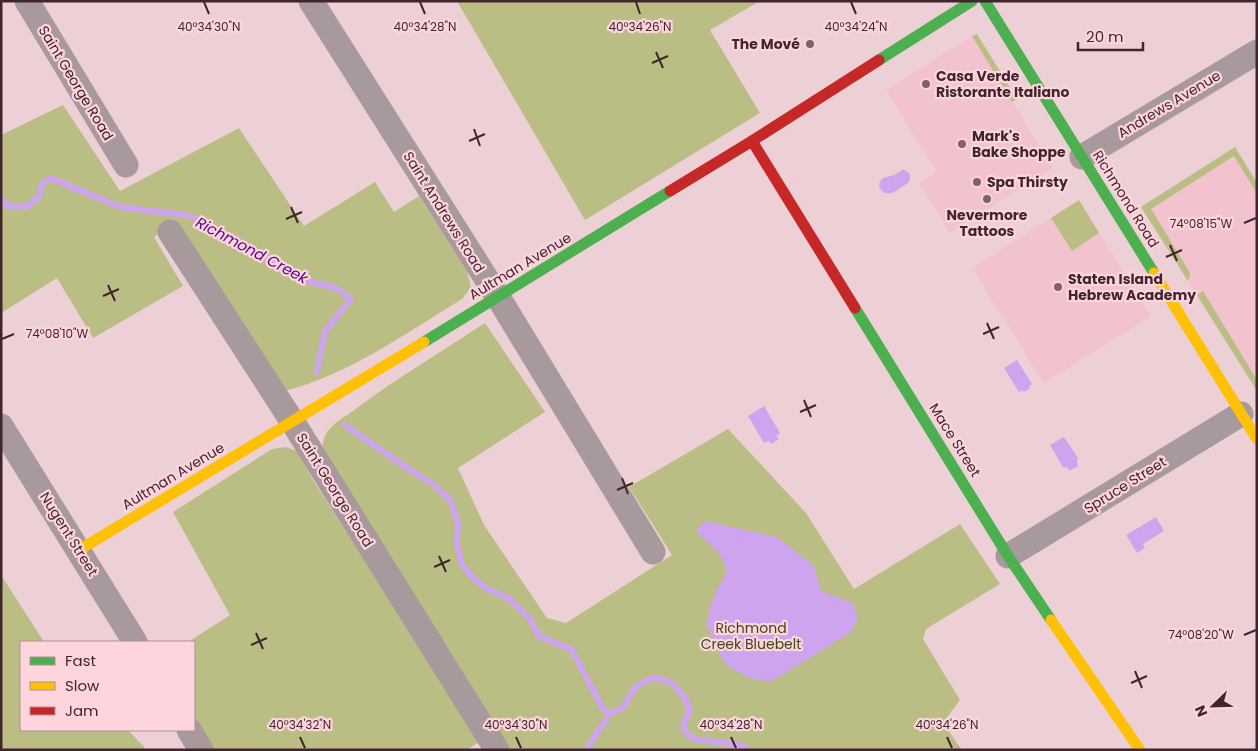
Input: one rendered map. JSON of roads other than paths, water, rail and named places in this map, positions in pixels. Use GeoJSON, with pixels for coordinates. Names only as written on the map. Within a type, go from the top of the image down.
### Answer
{"type":"FeatureCollection","features":[{"type":"Feature","properties":{"kind":"street","name":"Saint George Road"},"geometry":{"type":"LineString","coordinates":[[27,1],[126,165]]}},
{"type":"Feature","properties":{"kind":"street","name":"Saint Andrews Road"},"geometry":{"type":"LineString","coordinates":[[311,1],[498,297],[653,552]]}},
{"type":"Feature","properties":{"kind":"street","name":"Aultman Avenue"},"geometry":{"type":"LineString","coordinates":[[79,550],[752,142],[972,1]]}},
{"type":"Feature","properties":{"kind":"street","name":"Richmond Road"},"geometry":{"type":"LineString","coordinates":[[985,1],[1257,439]]}},
{"type":"Feature","properties":{"kind":"street","name":"Andrews Avenue"},"geometry":{"type":"LineString","coordinates":[[1082,157],[1257,52]]}},
{"type":"Feature","properties":{"kind":"street","name":"Mace Street"},"geometry":{"type":"LineString","coordinates":[[752,142],[1008,556],[1140,750]]}},
{"type":"Feature","properties":{"kind":"street","name":"Saint George Road"},"geometry":{"type":"LineString","coordinates":[[170,232],[292,421],[497,750]]}},
{"type":"Feature","properties":{"kind":"street","name":"Spruce Street"},"geometry":{"type":"LineString","coordinates":[[1008,556],[1241,414]]}},
{"type":"Feature","properties":{"kind":"street","name":"Nugent Street"},"geometry":{"type":"LineString","coordinates":[[1,426],[134,641]]}},
{"type":"Feature","properties":{"kind":"street"},"geometry":{"type":"LineString","coordinates":[[190,731],[201,750]]}},
{"type":"Feature","properties":{"kind":"waterway","name":"Richmond Creek"},"geometry":{"type":"LineString","coordinates":[[1,198],[9,207],[26,207],[39,197],[42,184],[51,178],[120,207],[185,215],[195,218],[246,245],[302,280],[336,288],[351,299],[325,331],[317,372]]}},
{"type":"Feature","properties":{"kind":"waterway","name":"Richmond Creek"},"geometry":{"type":"LineString","coordinates":[[345,425],[433,484],[451,501],[458,523],[457,544],[462,565],[474,579],[488,589],[508,598],[529,618],[539,636],[572,650],[603,709],[610,713],[622,709],[635,688],[647,680],[659,678],[673,684],[685,698],[690,709],[683,726],[688,735],[698,740],[743,746],[746,750]]}},
{"type":"Feature","properties":{"kind":"waterway"},"geometry":{"type":"LineString","coordinates":[[588,750],[610,713]]}},
{"type":"Feature","properties":{"kind":"place","name":"The Mové"},"geometry":{"type":"Point","coordinates":[810,44]}},
{"type":"Feature","properties":{"kind":"place","name":"Casa Verde Ristorante Italiano"},"geometry":{"type":"Point","coordinates":[926,84]}},
{"type":"Feature","properties":{"kind":"place","name":"Mark's Bake Shoppe"},"geometry":{"type":"Point","coordinates":[962,144]}},
{"type":"Feature","properties":{"kind":"place","name":"Spa Thirsty"},"geometry":{"type":"Point","coordinates":[977,182]}},
{"type":"Feature","properties":{"kind":"place","name":"Nevermore Tattoos"},"geometry":{"type":"Point","coordinates":[987,199]}},
{"type":"Feature","properties":{"kind":"place","name":"Staten Island Hebrew Academy"},"geometry":{"type":"Point","coordinates":[1058,287]}},
{"type":"Feature","properties":{"kind":"park label","name":"Richmond Creek Bluebelt"},"geometry":{"type":"Point","coordinates":[751,636]}}]}
